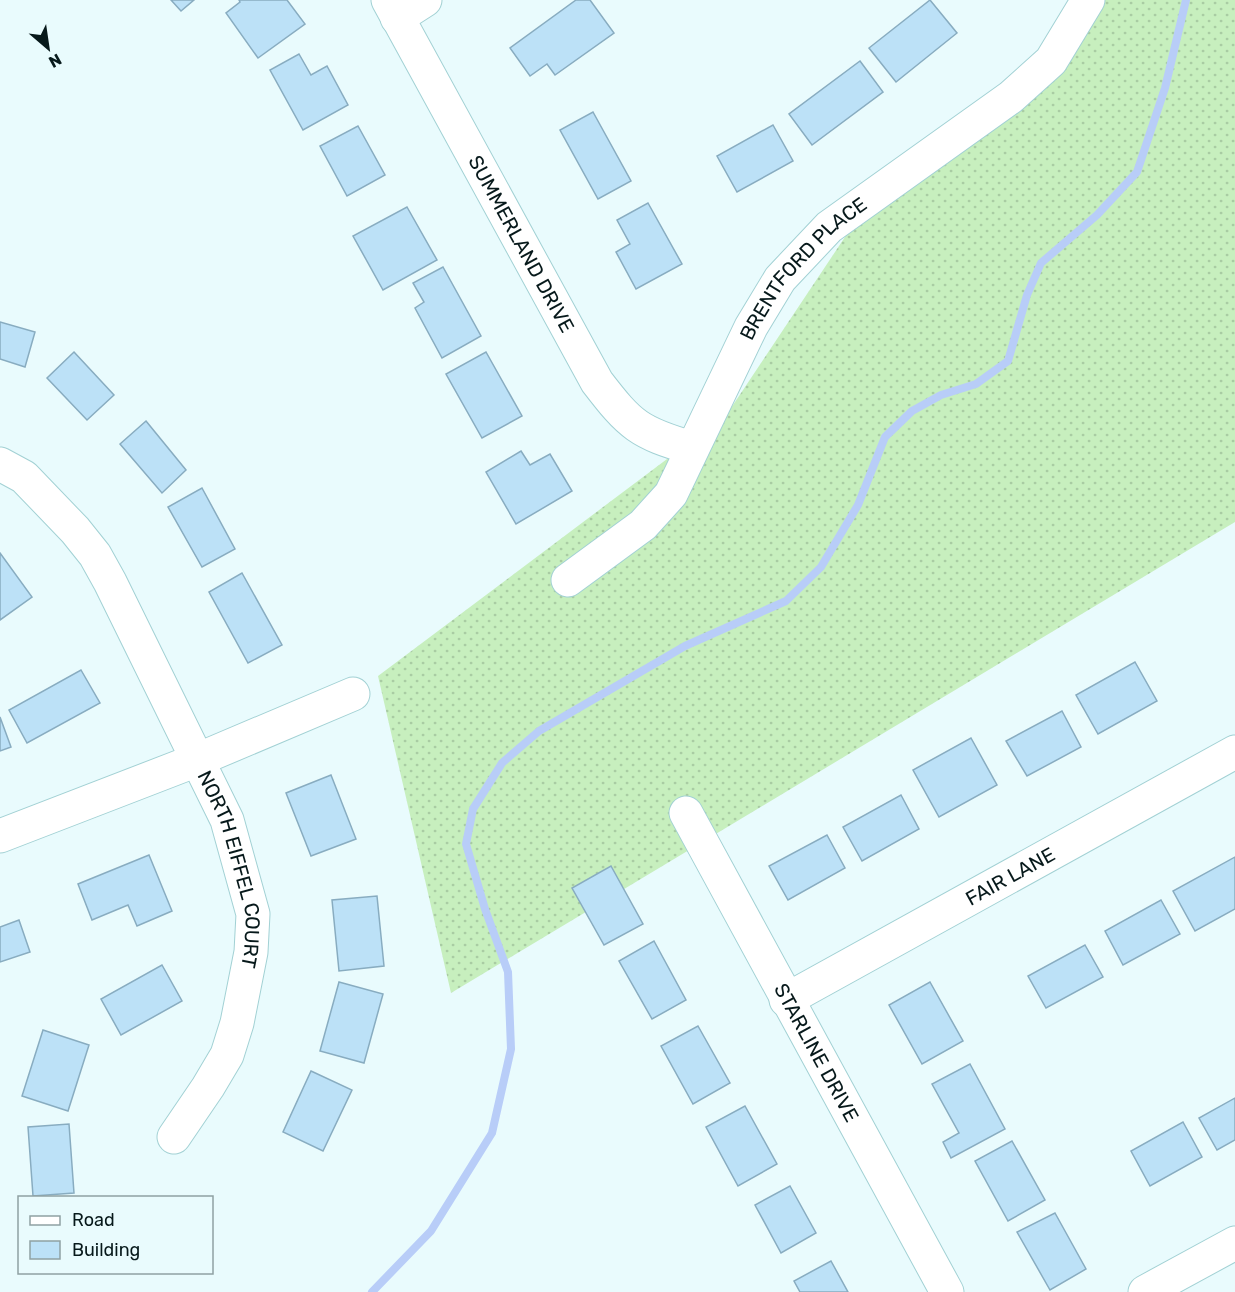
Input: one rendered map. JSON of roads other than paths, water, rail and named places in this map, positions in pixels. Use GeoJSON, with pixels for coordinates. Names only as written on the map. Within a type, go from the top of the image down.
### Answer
{"type":"FeatureCollection","features":[{"type":"Feature","properties":{"kind":"street"},"geometry":{"type":"LineString","coordinates":[[393,9],[426,0]]}},
{"type":"Feature","properties":{"kind":"street","name":"BRENTFORD PLACE"},"geometry":{"type":"LineString","coordinates":[[568,580],[643,525],[671,494],[751,327],[780,279],[830,228],[1011,97],[1051,61],[1088,0]]}},
{"type":"Feature","properties":{"kind":"street","name":"SUMMERLAND DRIVE"},"geometry":{"type":"LineString","coordinates":[[393,9],[597,382],[634,425],[649,434],[692,448]]}},
{"type":"Feature","properties":{"kind":"street","name":"NORTH EIFFEL COURT"},"geometry":{"type":"LineString","coordinates":[[0,464],[24,477],[75,530],[95,555],[121,603],[227,820],[253,914],[251,952],[237,1023],[226,1055],[208,1087],[174,1137]]}},
{"type":"Feature","properties":{"kind":"street"},"geometry":{"type":"LineString","coordinates":[[0,836],[198,760],[353,694]]}},
{"type":"Feature","properties":{"kind":"street","name":"FAIR LANE"},"geometry":{"type":"LineString","coordinates":[[786,1000],[1235,752]]}},
{"type":"Feature","properties":{"kind":"street","name":"STARLINE DRIVE"},"geometry":{"type":"LineString","coordinates":[[686,813],[947,1292]]}},
{"type":"Feature","properties":{"kind":"street"},"geometry":{"type":"LineString","coordinates":[[1145,1292],[1235,1243]]}},
{"type":"Feature","properties":{"kind":"waterway"},"geometry":{"type":"LineString","coordinates":[[372,1292],[431,1231],[492,1133],[511,1049],[508,972],[485,909],[466,844],[473,809],[502,763],[539,731],[685,646],[786,601],[821,567],[858,505],[885,437],[912,411],[941,395],[976,384],[1008,361],[1027,295],[1041,263],[1097,215],[1137,172],[1165,88],[1186,0]]}}]}
